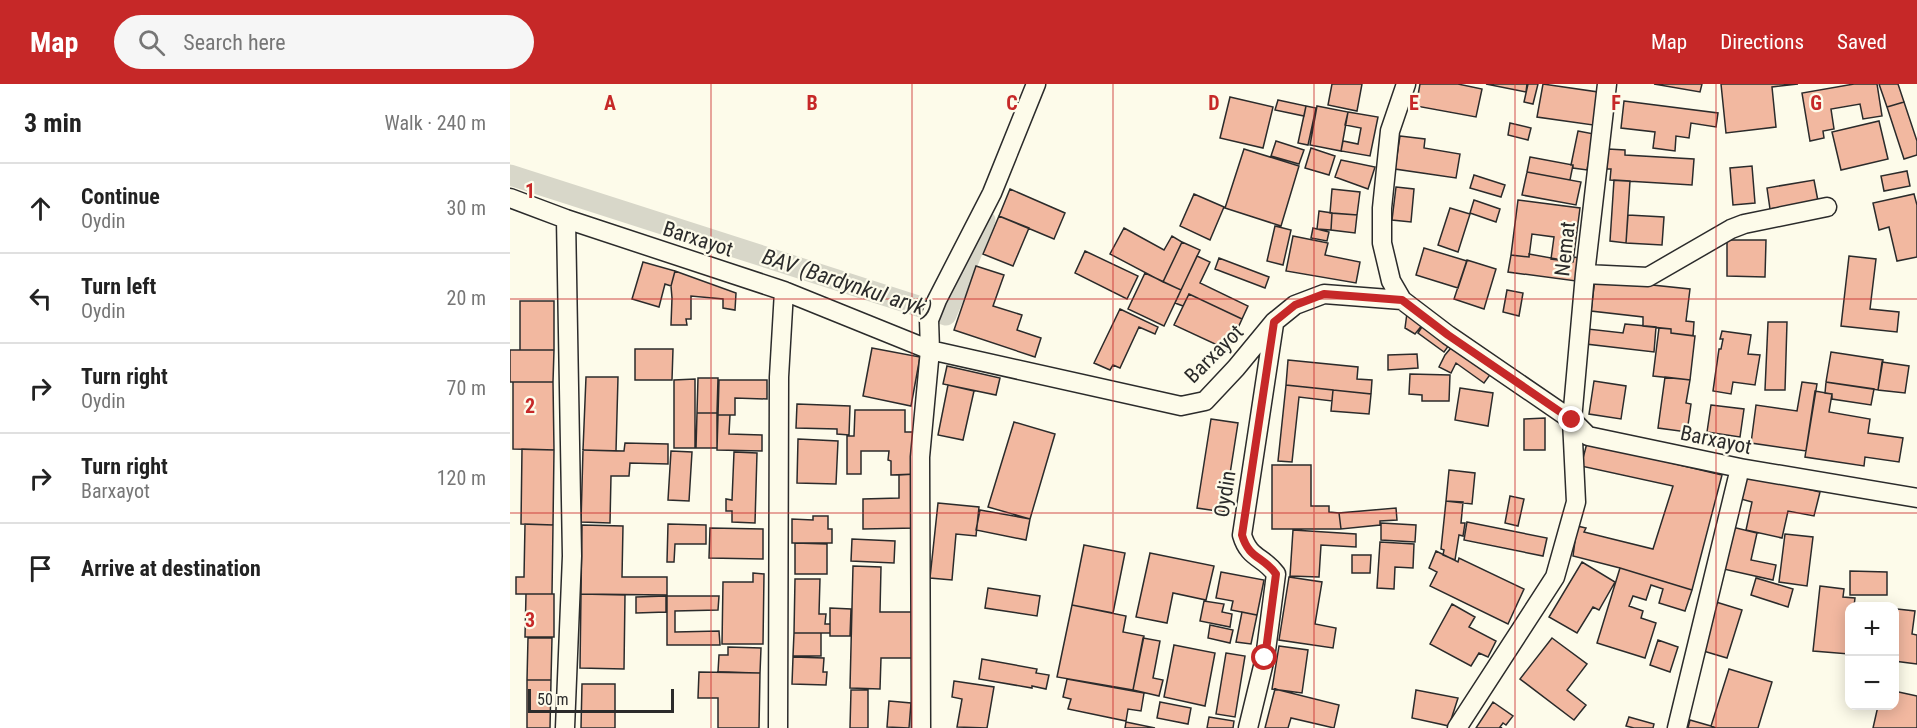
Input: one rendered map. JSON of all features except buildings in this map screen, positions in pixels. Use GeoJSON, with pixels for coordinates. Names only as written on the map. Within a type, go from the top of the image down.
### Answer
{"type":"FeatureCollection","features":[{"type":"Feature","properties":{"kind":"street"},"geometry":{"type":"LineString","coordinates":[[921,728],[920,457],[930,350],[929,320],[992,193],[1036,84]]}},
{"type":"Feature","properties":{"kind":"street"},"geometry":{"type":"LineString","coordinates":[[1402,300],[1391,281],[1382,243],[1382,208],[1390,131],[1406,84]]}},
{"type":"Feature","properties":{"kind":"street","name":"Nemat"},"geometry":{"type":"LineString","coordinates":[[1457,728],[1555,577],[1576,501],[1572,420],[1585,274],[1607,84]]}},
{"type":"Feature","properties":{"kind":"street","name":"Barxayot"},"geometry":{"type":"LineString","coordinates":[[510,198],[566,219],[784,291],[930,350],[1181,406],[1205,401],[1274,322],[1295,305],[1324,294],[1402,300],[1448,335],[1572,420],[1588,436],[1740,468],[1917,498]]}},
{"type":"Feature","properties":{"kind":"street"},"geometry":{"type":"LineString","coordinates":[[1585,274],[1648,277],[1731,229],[1744,224],[1827,207]]}},
{"type":"Feature","properties":{"kind":"street"},"geometry":{"type":"LineString","coordinates":[[565,728],[572,556],[566,219]]}},
{"type":"Feature","properties":{"kind":"street"},"geometry":{"type":"LineString","coordinates":[[778,728],[779,377],[784,291]]}},
{"type":"Feature","properties":{"kind":"street","name":"Oydin"},"geometry":{"type":"LineString","coordinates":[[1248,728],[1265,658],[1276,574],[1269,565],[1255,557],[1246,548],[1242,535],[1274,322]]}},
{"type":"Feature","properties":{"kind":"street"},"geometry":{"type":"LineString","coordinates":[[1677,728],[1740,468]]}},
{"type":"Feature","properties":{"kind":"waterway","name":"BAV (Bardynkul aryk)"},"geometry":{"type":"LineString","coordinates":[[510,175],[946,315],[985,220]]}},
{"type":"Feature","properties":{"kind":"route"},"geometry":{"type":"LineString","coordinates":[[1265,658],[1276,574],[1269,565],[1255,557],[1246,548],[1242,535],[1274,322],[1295,305],[1324,294],[1402,300],[1448,335],[1572,420]]}}]}
